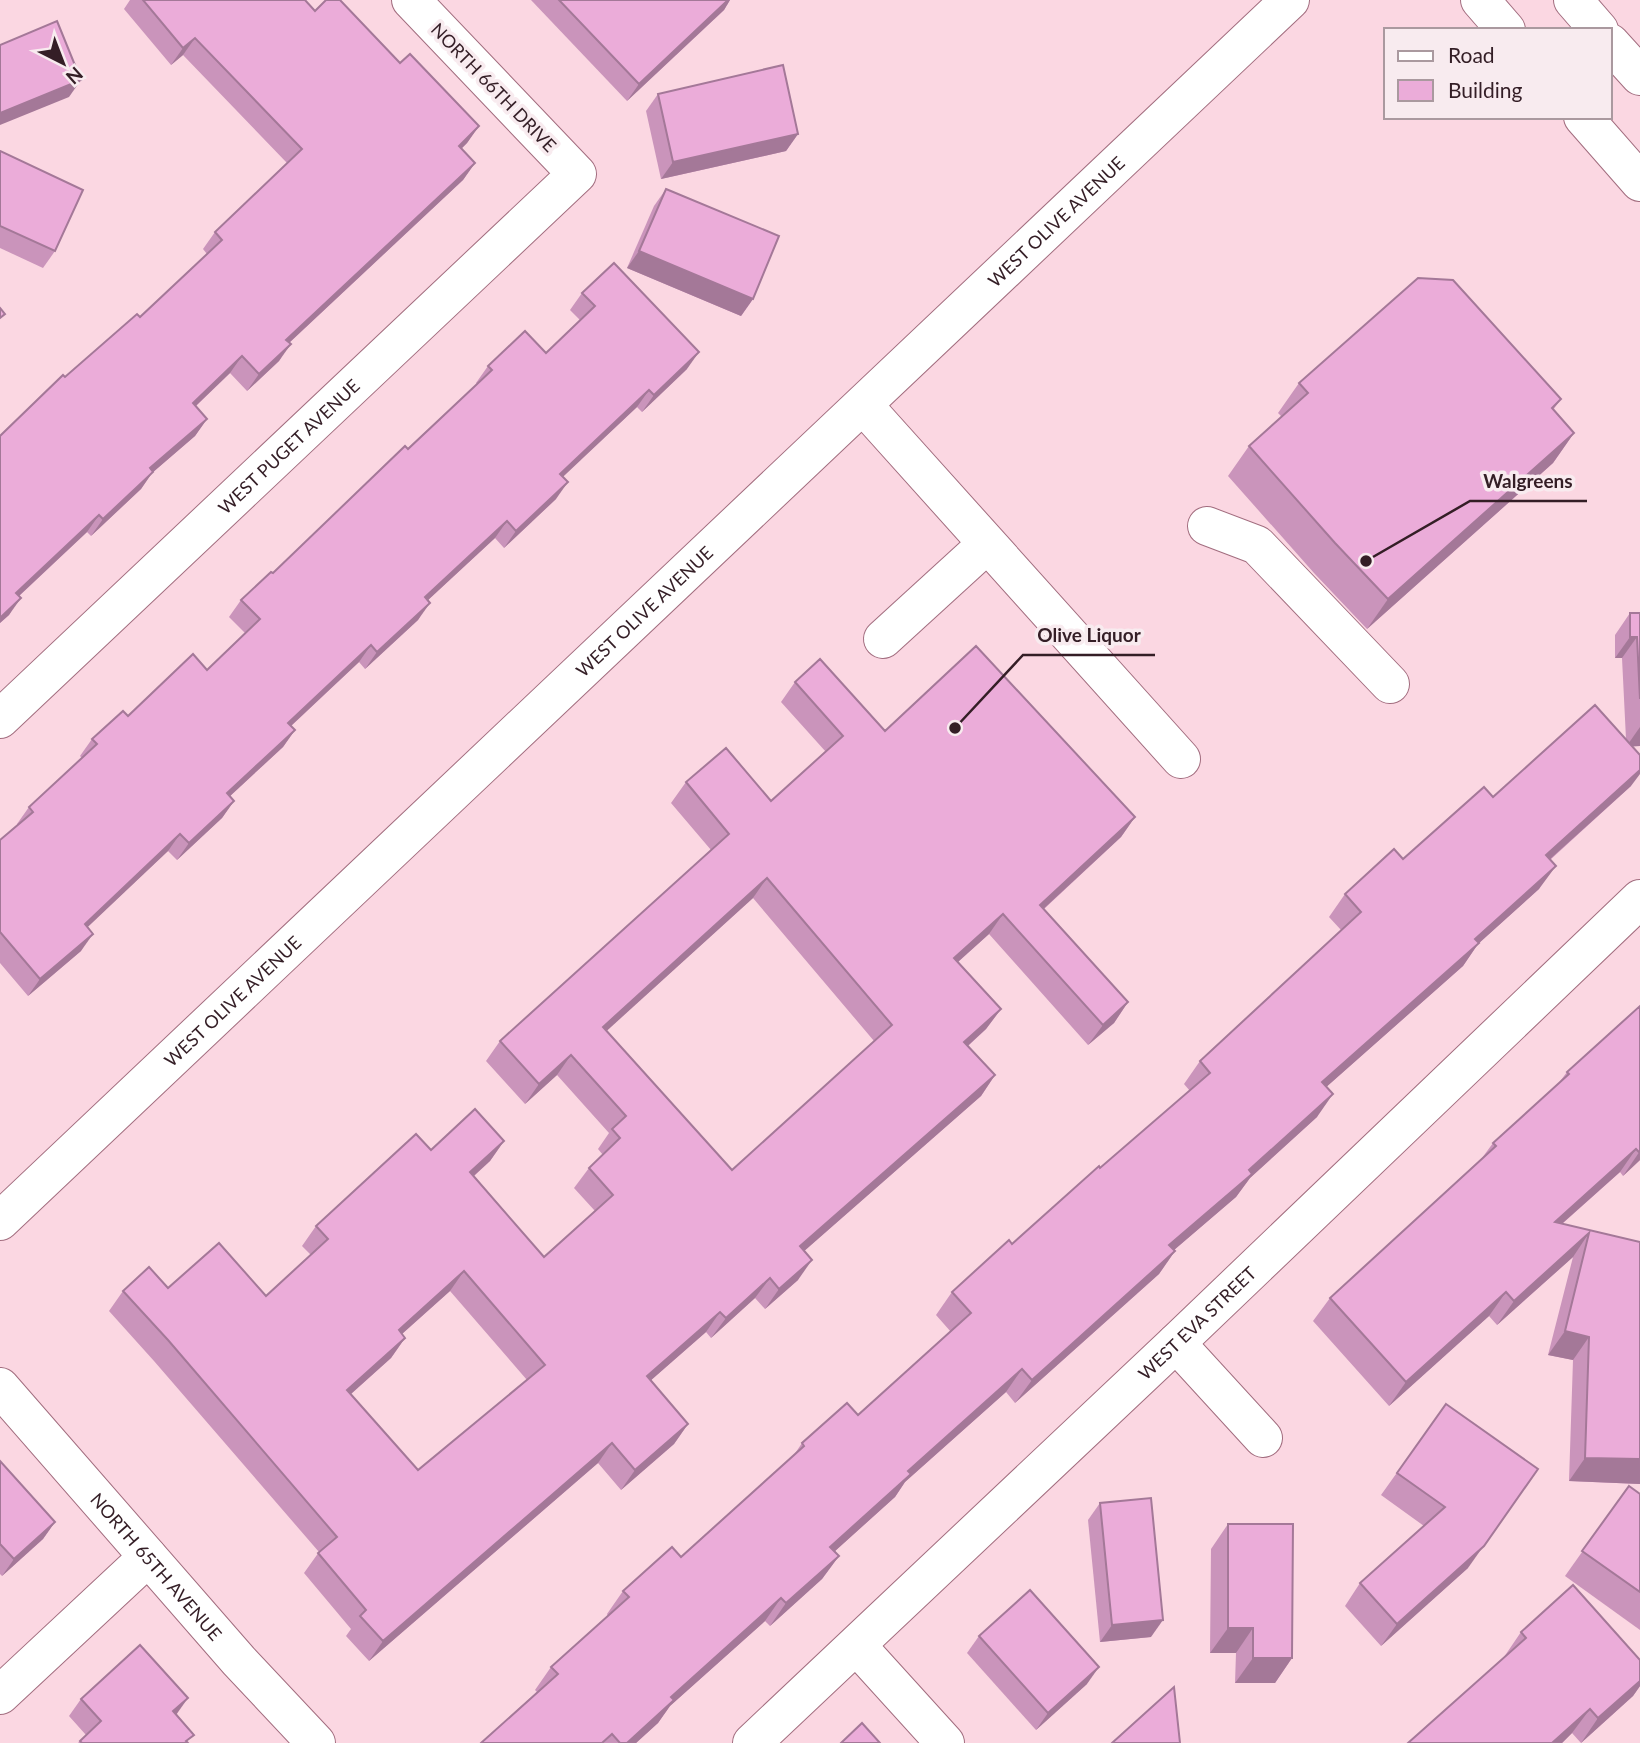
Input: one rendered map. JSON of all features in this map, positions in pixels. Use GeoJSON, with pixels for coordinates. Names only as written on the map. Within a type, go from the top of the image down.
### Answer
{"type":"FeatureCollection","features":[{"type":"Feature","properties":{"kind":"street","name":"NORTH 66TH DRIVE"},"geometry":{"type":"LineString","coordinates":[[411,0],[577,174]]}},
{"type":"Feature","properties":{"kind":"street","name":"WEST OLIVE AVENUE"},"geometry":{"type":"LineString","coordinates":[[0,1221],[1290,0]]}},
{"type":"Feature","properties":{"kind":"street"},"geometry":{"type":"LineString","coordinates":[[1480,0],[1504,28]]}},
{"type":"Feature","properties":{"kind":"street"},"geometry":{"type":"LineString","coordinates":[[1573,0],[1597,28]]}},
{"type":"Feature","properties":{"kind":"street"},"geometry":{"type":"LineString","coordinates":[[1612,45],[1640,76]]}},
{"type":"Feature","properties":{"kind":"street"},"geometry":{"type":"LineString","coordinates":[[1585,119],[1640,182]]}},
{"type":"Feature","properties":{"kind":"street","name":"WEST PUGET AVENUE"},"geometry":{"type":"LineString","coordinates":[[0,719],[577,174]]}},
{"type":"Feature","properties":{"kind":"street"},"geometry":{"type":"LineString","coordinates":[[863,405],[1181,759]]}},
{"type":"Feature","properties":{"kind":"street"},"geometry":{"type":"LineString","coordinates":[[1207,526],[1257,545],[1390,684]]}},
{"type":"Feature","properties":{"kind":"street"},"geometry":{"type":"LineString","coordinates":[[883,639],[987,544]]}},
{"type":"Feature","properties":{"kind":"street","name":"WEST EVA STREET"},"geometry":{"type":"LineString","coordinates":[[752,1743],[1176,1343],[1640,899]]}},
{"type":"Feature","properties":{"kind":"street"},"geometry":{"type":"LineString","coordinates":[[1176,1343],[1263,1438]]}},
{"type":"Feature","properties":{"kind":"street","name":"NORTH 65TH AVENUE"},"geometry":{"type":"LineString","coordinates":[[0,1387],[148,1557],[316,1743]]}},
{"type":"Feature","properties":{"kind":"street"},"geometry":{"type":"LineString","coordinates":[[0,1695],[148,1557]]}},
{"type":"Feature","properties":{"kind":"street"},"geometry":{"type":"LineString","coordinates":[[857,1646],[945,1743]]}},
{"type":"Feature","properties":{"kind":"building"},"geometry":{"type":"Polygon","coordinates":[[[143,0],[305,0],[315,11],[326,0],[340,0],[400,63],[410,54],[479,126],[459,146],[475,163],[286,340],[291,344],[259,374],[242,356],[193,403],[207,419],[150,468],[153,472],[103,519],[99,515],[16,593],[21,598],[0,618],[0,436],[63,375],[65,377],[137,314],[140,317],[222,240],[215,232],[302,149],[195,38],[183,48],[143,0]]]}},
{"type":"Feature","properties":{"kind":"building"},"geometry":{"type":"Polygon","coordinates":[[[559,0],[728,0],[639,84],[559,0]]]}},
{"type":"Feature","properties":{"kind":"building"},"geometry":{"type":"Polygon","coordinates":[[[57,21],[81,80],[0,113],[0,45],[57,21]]]}},
{"type":"Feature","properties":{"kind":"building"},"geometry":{"type":"Polygon","coordinates":[[[783,65],[798,134],[673,162],[658,94],[783,65]]]}},
{"type":"Feature","properties":{"kind":"building"},"geometry":{"type":"Polygon","coordinates":[[[0,151],[83,190],[55,251],[0,226],[0,151]]]}},
{"type":"Feature","properties":{"kind":"building"},"geometry":{"type":"Polygon","coordinates":[[[666,189],[779,236],[753,299],[639,251],[666,189]]]}},
{"type":"Feature","properties":{"kind":"building"},"geometry":{"type":"Polygon","coordinates":[[[614,263],[699,352],[654,395],[649,390],[560,474],[568,482],[516,531],[507,521],[425,597],[430,603],[377,652],[371,645],[288,723],[295,730],[227,793],[234,801],[189,843],[180,834],[85,924],[93,934],[40,979],[0,932],[0,840],[33,812],[29,807],[97,744],[92,739],[123,711],[128,716],[193,654],[207,670],[260,619],[241,600],[273,573],[405,446],[408,449],[492,370],[488,366],[525,331],[546,353],[595,306],[582,293],[614,263]]]}},
{"type":"Feature","properties":{"kind":"building"},"geometry":{"type":"Polygon","coordinates":[[[1418,278],[1453,280],[1561,399],[1552,408],[1574,433],[1388,599],[1249,446],[1308,393],[1299,383],[1418,278]]]}},
{"type":"Feature","properties":{"kind":"building"},"geometry":{"type":"Polygon","coordinates":[[[1630,613],[1640,613],[1640,699],[1637,637],[1630,637],[1630,613]]]}},
{"type":"Feature","properties":{"kind":"building"},"geometry":{"type":"Polygon","coordinates":[[[976,646],[1135,817],[1040,905],[1128,1002],[1103,1025],[1003,914],[954,958],[1001,1009],[964,1042],[995,1075],[800,1246],[812,1260],[779,1289],[770,1278],[726,1318],[720,1312],[647,1376],[688,1424],[635,1470],[612,1443],[383,1641],[360,1616],[366,1610],[318,1553],[337,1537],[123,1291],[149,1267],[168,1288],[219,1243],[266,1296],[328,1239],[316,1226],[416,1134],[431,1150],[475,1109],[504,1141],[470,1172],[544,1257],[613,1195],[589,1168],[620,1138],[612,1129],[626,1116],[571,1055],[539,1084],[500,1041],[729,834],[686,782],[726,748],[771,801],[843,736],[795,682],[820,659],[885,731],[976,646]],[[767,878],[603,1027],[732,1170],[892,1025],[767,878]],[[464,1271],[399,1330],[405,1338],[347,1390],[418,1470],[545,1365],[464,1271]]]}},
{"type":"Feature","properties":{"kind":"building"},"geometry":{"type":"Polygon","coordinates":[[[1595,705],[1640,755],[1640,770],[1546,855],[1556,866],[1475,939],[1479,943],[1322,1082],[1333,1094],[1249,1170],[1252,1174],[1169,1245],[1175,1251],[1032,1380],[1022,1369],[908,1471],[911,1474],[830,1547],[839,1556],[786,1603],[781,1598],[671,1697],[674,1700],[627,1743],[620,1743],[612,1734],[602,1743],[481,1743],[558,1674],[551,1667],[629,1597],[623,1591],[672,1547],[681,1557],[804,1446],[802,1443],[847,1403],[858,1415],[971,1313],[952,1292],[1009,1240],[1012,1244],[1099,1166],[1100,1168],[1210,1073],[1200,1061],[1361,912],[1345,894],[1394,849],[1403,859],[1484,787],[1493,797],[1595,705]]]}},
{"type":"Feature","properties":{"kind":"building"},"geometry":{"type":"Polygon","coordinates":[[[1640,1006],[1640,1151],[1636,1149],[1555,1222],[1640,1242],[1640,1459],[1585,1458],[1589,1337],[1565,1331],[1589,1233],[1514,1301],[1506,1292],[1406,1382],[1330,1298],[1496,1146],[1493,1143],[1640,1006]]]}},
{"type":"Feature","properties":{"kind":"building"},"geometry":{"type":"Polygon","coordinates":[[[1446,1404],[1538,1469],[1484,1546],[1397,1624],[1360,1583],[1445,1507],[1397,1473],[1446,1404]]]}},
{"type":"Feature","properties":{"kind":"building"},"geometry":{"type":"Polygon","coordinates":[[[0,1461],[55,1522],[14,1559],[0,1544],[0,1461]]]}},
{"type":"Feature","properties":{"kind":"building"},"geometry":{"type":"Polygon","coordinates":[[[1629,1486],[1640,1494],[1640,1592],[1582,1551],[1629,1486]]]}},
{"type":"Feature","properties":{"kind":"building"},"geometry":{"type":"Polygon","coordinates":[[[1151,1498],[1163,1620],[1112,1625],[1100,1503],[1151,1498]]]}},
{"type":"Feature","properties":{"kind":"building"},"geometry":{"type":"Polygon","coordinates":[[[1228,1524],[1293,1524],[1292,1658],[1253,1658],[1253,1628],[1228,1628],[1228,1524]]]}},
{"type":"Feature","properties":{"kind":"building"},"geometry":{"type":"Polygon","coordinates":[[[1573,1585],[1640,1660],[1640,1681],[1598,1718],[1590,1709],[1552,1743],[1408,1743],[1526,1638],[1521,1632],[1573,1585]]]}},
{"type":"Feature","properties":{"kind":"building"},"geometry":{"type":"Polygon","coordinates":[[[1030,1590],[1099,1667],[1048,1713],[979,1636],[1030,1590]]]}},
{"type":"Feature","properties":{"kind":"building"},"geometry":{"type":"Polygon","coordinates":[[[140,1645],[188,1698],[173,1711],[194,1735],[186,1741],[188,1743],[82,1743],[80,1741],[101,1721],[81,1699],[140,1645]]]}},
{"type":"Feature","properties":{"kind":"building"},"geometry":{"type":"Polygon","coordinates":[[[1174,1687],[1180,1743],[1112,1743],[1174,1687]]]}},
{"type":"Feature","properties":{"kind":"building"},"geometry":{"type":"Polygon","coordinates":[[[862,1723],[880,1743],[841,1743],[862,1723]]]}},
{"type":"Feature","properties":{"kind":"place","name":"Walgreens"},"geometry":{"type":"Point","coordinates":[1366,561]}},
{"type":"Feature","properties":{"kind":"place","name":"Olive Liquor"},"geometry":{"type":"Point","coordinates":[955,728]}}]}
